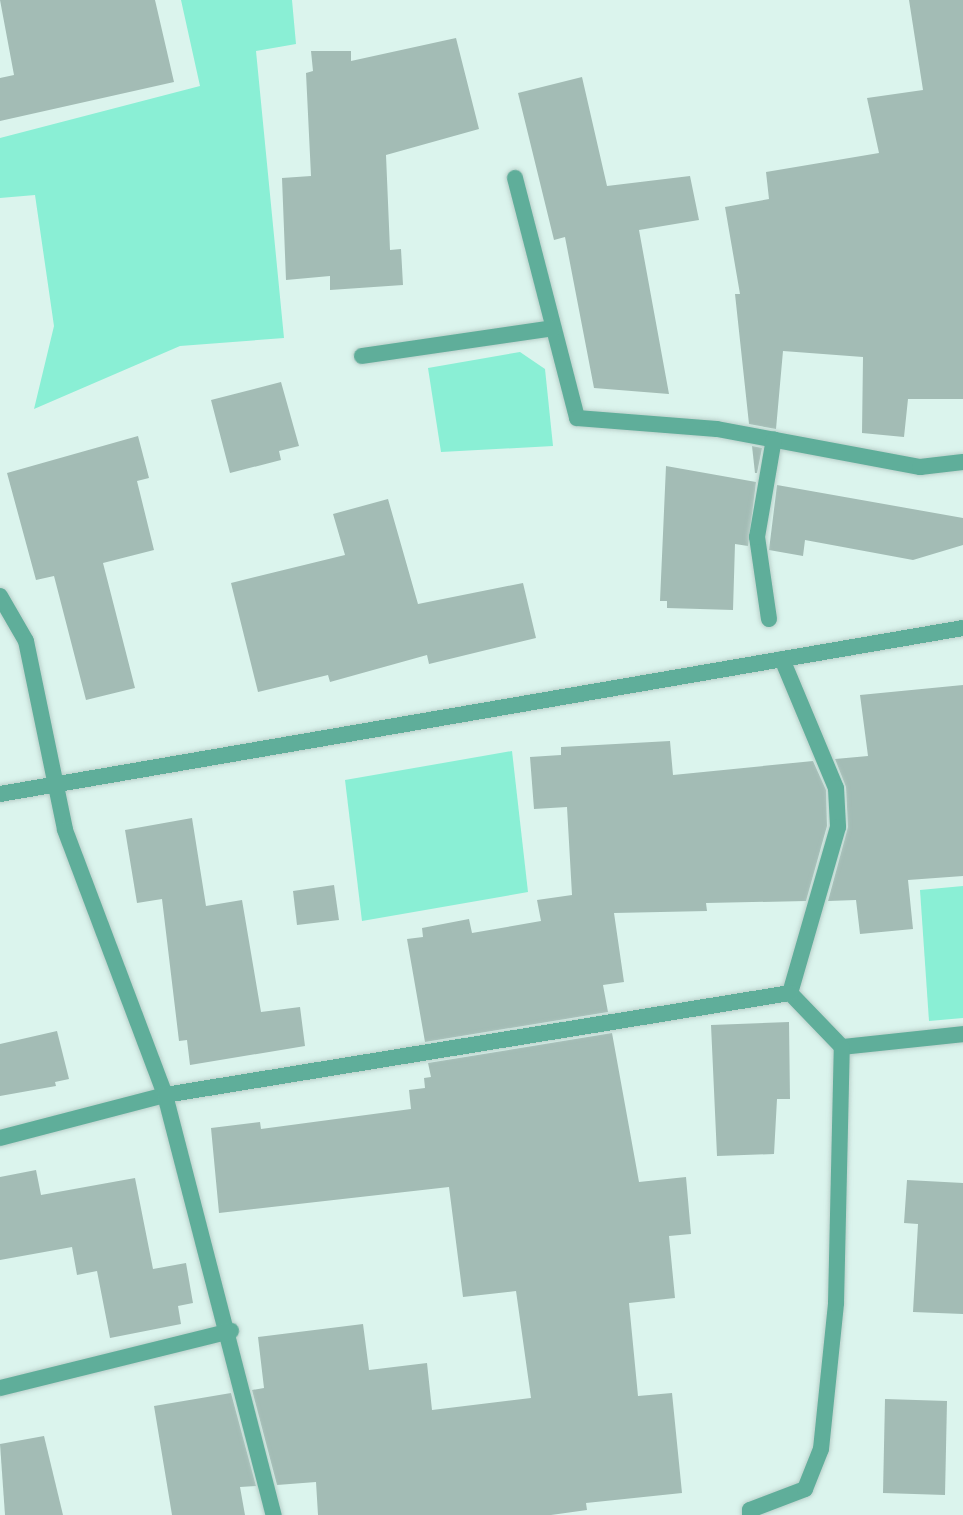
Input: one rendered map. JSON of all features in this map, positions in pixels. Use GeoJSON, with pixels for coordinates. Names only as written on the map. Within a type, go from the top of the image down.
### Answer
{"type":"FeatureCollection","features":[{"type":"Feature","properties":{"kind":"street"},"geometry":{"type":"LineString","coordinates":[[515,178],[577,418],[717,429],[920,467],[963,462]]}},
{"type":"Feature","properties":{"kind":"street"},"geometry":{"type":"LineString","coordinates":[[362,356],[553,328]]}},
{"type":"Feature","properties":{"kind":"street"},"geometry":{"type":"LineString","coordinates":[[769,619],[757,537],[774,439]]}},
{"type":"Feature","properties":{"kind":"street"},"geometry":{"type":"LineString","coordinates":[[0,596],[26,641],[48,733],[53,786],[165,1095],[231,1331],[274,1515]]}},
{"type":"Feature","properties":{"kind":"street"},"geometry":{"type":"LineString","coordinates":[[0,794],[963,628]]}},
{"type":"Feature","properties":{"kind":"street"},"geometry":{"type":"LineString","coordinates":[[782,659],[836,788],[838,827],[790,993]]}},
{"type":"Feature","properties":{"kind":"street"},"geometry":{"type":"LineString","coordinates":[[750,1515],[805,1489],[821,1449],[836,1303],[842,1047],[790,993]]}},
{"type":"Feature","properties":{"kind":"street"},"geometry":{"type":"LineString","coordinates":[[0,1138],[165,1095],[790,993]]}},
{"type":"Feature","properties":{"kind":"street"},"geometry":{"type":"LineString","coordinates":[[842,1047],[963,1034]]}},
{"type":"Feature","properties":{"kind":"street"},"geometry":{"type":"LineString","coordinates":[[0,1388],[231,1331]]}},
{"type":"Feature","properties":{"kind":"green space"},"geometry":{"type":"Polygon","coordinates":[[[181,0],[292,0],[296,44],[256,51],[284,338],[180,346],[34,409],[54,326],[35,195],[0,198],[0,138],[200,86],[181,0]]]}},
{"type":"Feature","properties":{"kind":"green space"},"geometry":{"type":"Polygon","coordinates":[[[520,352],[545,369],[553,446],[441,452],[428,368],[520,352]]]}},
{"type":"Feature","properties":{"kind":"green space"},"geometry":{"type":"Polygon","coordinates":[[[512,751],[528,892],[362,921],[345,780],[512,751]]]}},
{"type":"Feature","properties":{"kind":"green space"},"geometry":{"type":"Polygon","coordinates":[[[963,886],[963,1018],[929,1021],[920,890],[963,886]]]}},
{"type":"Feature","properties":{"kind":"building"},"geometry":{"type":"Polygon","coordinates":[[[0,0],[155,0],[174,82],[0,121],[0,78],[14,75],[0,0]]]}},
{"type":"Feature","properties":{"kind":"building"},"geometry":{"type":"Polygon","coordinates":[[[909,0],[963,0],[963,399],[908,399],[904,437],[862,433],[863,357],[783,351],[776,429],[749,424],[735,294],[740,294],[725,207],[769,199],[766,172],[879,153],[867,98],[923,90],[909,0]]]}},
{"type":"Feature","properties":{"kind":"building"},"geometry":{"type":"Polygon","coordinates":[[[456,38],[479,129],[386,155],[390,250],[401,249],[403,285],[330,290],[330,276],[286,280],[282,178],[311,176],[306,73],[313,71],[311,51],[351,51],[351,61],[456,38]]]}},
{"type":"Feature","properties":{"kind":"building"},"geometry":{"type":"Polygon","coordinates":[[[582,77],[607,186],[690,176],[699,220],[639,230],[669,394],[594,388],[565,237],[554,240],[518,93],[582,77]]]}},
{"type":"Feature","properties":{"kind":"building"},"geometry":{"type":"Polygon","coordinates":[[[281,382],[299,446],[279,451],[281,460],[230,473],[211,400],[281,382]]]}},
{"type":"Feature","properties":{"kind":"building"},"geometry":{"type":"Polygon","coordinates":[[[138,436],[149,478],[137,481],[154,550],[103,563],[135,688],[86,700],[54,576],[36,580],[7,473],[138,436]]]}},
{"type":"Feature","properties":{"kind":"building"},"geometry":{"type":"Polygon","coordinates":[[[752,446],[762,448],[757,473],[755,473],[752,446]]]}},
{"type":"Feature","properties":{"kind":"building"},"geometry":{"type":"Polygon","coordinates":[[[666,466],[756,482],[748,546],[735,544],[733,610],[667,608],[667,601],[660,601],[666,466]]]}},
{"type":"Feature","properties":{"kind":"building"},"geometry":{"type":"Polygon","coordinates":[[[777,485],[963,518],[963,545],[913,560],[805,540],[803,556],[769,550],[777,485]]]}},
{"type":"Feature","properties":{"kind":"building"},"geometry":{"type":"Polygon","coordinates":[[[388,499],[418,604],[523,583],[536,638],[429,664],[427,655],[330,682],[328,675],[258,692],[231,583],[345,555],[333,514],[388,499]]]}},
{"type":"Feature","properties":{"kind":"building"},"geometry":{"type":"Polygon","coordinates":[[[963,685],[963,876],[908,880],[913,929],[860,934],[856,900],[828,901],[848,827],[846,787],[835,759],[868,756],[860,695],[963,685]]]}},
{"type":"Feature","properties":{"kind":"building"},"geometry":{"type":"Polygon","coordinates":[[[670,741],[673,775],[813,761],[826,790],[827,826],[806,901],[706,903],[707,911],[614,913],[624,982],[603,985],[608,1012],[425,1042],[407,939],[423,937],[422,928],[469,919],[472,933],[541,921],[537,900],[572,895],[567,807],[534,809],[530,757],[561,755],[561,747],[670,741]]]}},
{"type":"Feature","properties":{"kind":"building"},"geometry":{"type":"Polygon","coordinates":[[[192,818],[206,906],[242,900],[261,1012],[300,1007],[305,1046],[190,1065],[187,1040],[179,1041],[162,899],[137,903],[125,830],[192,818]]]}},
{"type":"Feature","properties":{"kind":"building"},"geometry":{"type":"Polygon","coordinates":[[[334,885],[339,920],[297,925],[293,891],[334,885]]]}},
{"type":"Feature","properties":{"kind":"building"},"geometry":{"type":"Polygon","coordinates":[[[789,1022],[790,1099],[777,1099],[774,1154],[717,1156],[711,1025],[789,1022]]]}},
{"type":"Feature","properties":{"kind":"building"},"geometry":{"type":"Polygon","coordinates":[[[57,1031],[69,1079],[55,1082],[56,1086],[0,1096],[0,1044],[57,1031]]]}},
{"type":"Feature","properties":{"kind":"building"},"geometry":{"type":"Polygon","coordinates":[[[612,1033],[639,1182],[686,1177],[691,1234],[669,1236],[675,1298],[629,1303],[638,1396],[672,1393],[682,1493],[586,1503],[587,1510],[551,1515],[318,1515],[316,1482],[277,1485],[252,1390],[264,1388],[258,1337],[363,1324],[369,1370],[427,1363],[432,1410],[531,1398],[516,1291],[463,1297],[449,1187],[219,1213],[211,1128],[260,1122],[261,1129],[411,1109],[409,1090],[425,1088],[424,1078],[431,1077],[428,1063],[612,1033]]]}},
{"type":"Feature","properties":{"kind":"building"},"geometry":{"type":"Polygon","coordinates":[[[36,1170],[41,1195],[135,1178],[153,1269],[186,1263],[193,1303],[178,1306],[181,1324],[110,1338],[97,1271],[77,1275],[72,1247],[0,1260],[0,1177],[36,1170]]]}},
{"type":"Feature","properties":{"kind":"building"},"geometry":{"type":"Polygon","coordinates":[[[907,1180],[963,1183],[963,1314],[913,1312],[918,1224],[904,1223],[907,1180]]]}},
{"type":"Feature","properties":{"kind":"building"},"geometry":{"type":"Polygon","coordinates":[[[231,1393],[256,1486],[240,1487],[245,1515],[172,1515],[154,1406],[231,1393]]]}},
{"type":"Feature","properties":{"kind":"building"},"geometry":{"type":"Polygon","coordinates":[[[885,1399],[947,1401],[945,1495],[883,1493],[885,1399]]]}},
{"type":"Feature","properties":{"kind":"building"},"geometry":{"type":"Polygon","coordinates":[[[44,1436],[63,1515],[5,1515],[0,1444],[44,1436]]]}}]}
